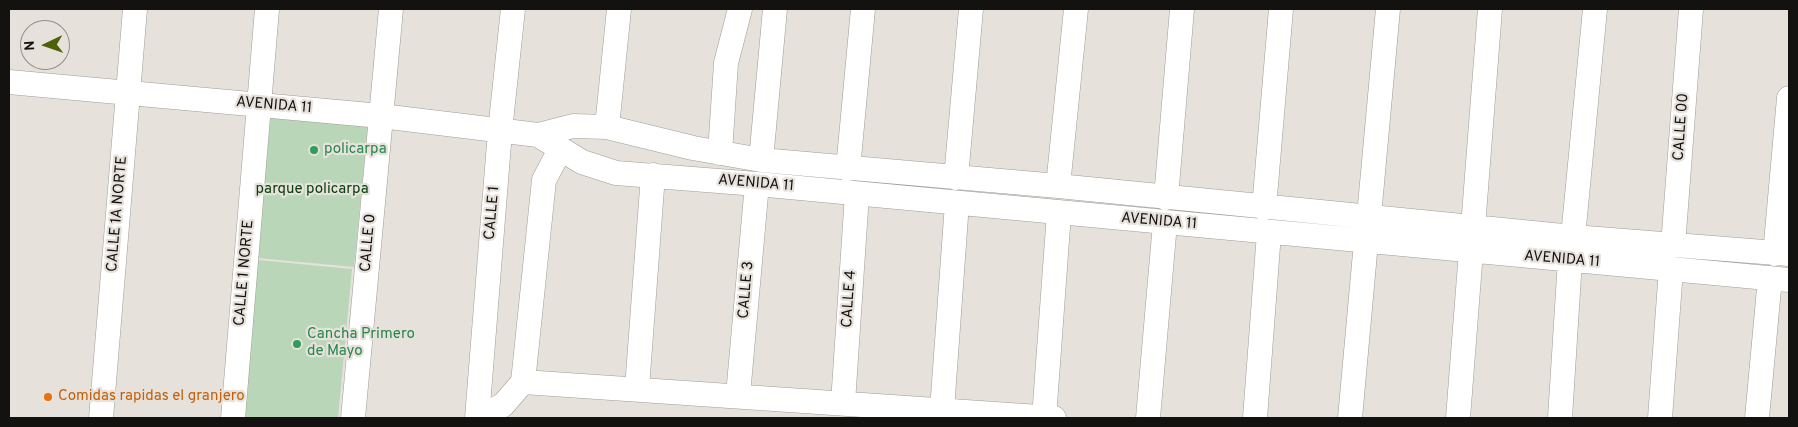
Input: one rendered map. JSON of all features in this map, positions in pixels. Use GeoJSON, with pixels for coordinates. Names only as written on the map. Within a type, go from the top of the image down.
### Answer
{"type":"FeatureCollection","features":[{"type":"Feature","properties":{"kind":"street","name":"CALLE 1A NORTE"},"geometry":{"type":"LineString","coordinates":[[101,418],[135,9]]}},
{"type":"Feature","properties":{"kind":"street","name":"CALLE 1 NORTE"},"geometry":{"type":"LineString","coordinates":[[233,418],[267,9]]}},
{"type":"Feature","properties":{"kind":"street","name":"CALLE 0"},"geometry":{"type":"LineString","coordinates":[[353,418],[390,9]]}},
{"type":"Feature","properties":{"kind":"street","name":"CALLE 1"},"geometry":{"type":"LineString","coordinates":[[477,418],[500,131],[513,9]]}},
{"type":"Feature","properties":{"kind":"street"},"geometry":{"type":"LineString","coordinates":[[607,127],[619,9]]}},
{"type":"Feature","properties":{"kind":"street"},"geometry":{"type":"LineString","coordinates":[[720,153],[726,63],[740,9]]}},
{"type":"Feature","properties":{"kind":"street"},"geometry":{"type":"LineString","coordinates":[[761,160],[775,9]]}},
{"type":"Feature","properties":{"kind":"street"},"geometry":{"type":"LineString","coordinates":[[848,169],[863,9]]}},
{"type":"Feature","properties":{"kind":"street"},"geometry":{"type":"LineString","coordinates":[[956,178],[971,9]]}},
{"type":"Feature","properties":{"kind":"street"},"geometry":{"type":"LineString","coordinates":[[1058,186],[1076,9]]}},
{"type":"Feature","properties":{"kind":"street"},"geometry":{"type":"LineString","coordinates":[[1166,198],[1182,9]]}},
{"type":"Feature","properties":{"kind":"street"},"geometry":{"type":"LineString","coordinates":[[1264,208],[1281,9]]}},
{"type":"Feature","properties":{"kind":"street"},"geometry":{"type":"LineString","coordinates":[[1369,216],[1388,9]]}},
{"type":"Feature","properties":{"kind":"street"},"geometry":{"type":"LineString","coordinates":[[1473,227],[1490,9]]}},
{"type":"Feature","properties":{"kind":"street"},"geometry":{"type":"LineString","coordinates":[[1573,237],[1595,9]]}},
{"type":"Feature","properties":{"kind":"street","name":"CALLE 00"},"geometry":{"type":"LineString","coordinates":[[1673,246],[1691,9]]}},
{"type":"Feature","properties":{"kind":"street","name":"AVENIDA 11"},"geometry":{"type":"LineString","coordinates":[[9,82],[381,116],[538,135],[573,126],[607,127],[720,153],[761,160],[1058,186],[1264,208],[1369,216],[1573,237],[1782,254]]}},
{"type":"Feature","properties":{"kind":"street"},"geometry":{"type":"LineString","coordinates":[[1782,254],[1789,98]]}},
{"type":"Feature","properties":{"kind":"street","name":"AVENIDA 11"},"geometry":{"type":"LineString","coordinates":[[538,135],[582,162],[616,173],[757,184],[1780,279]]}},
{"type":"Feature","properties":{"kind":"street"},"geometry":{"type":"LineString","coordinates":[[477,418],[503,405],[523,382],[544,180],[560,150]]}},
{"type":"Feature","properties":{"kind":"street"},"geometry":{"type":"LineString","coordinates":[[637,388],[653,175]]}},
{"type":"Feature","properties":{"kind":"street","name":"CALLE 3"},"geometry":{"type":"LineString","coordinates":[[738,395],[757,184]]}},
{"type":"Feature","properties":{"kind":"street","name":"CALLE 4"},"geometry":{"type":"LineString","coordinates":[[843,403],[857,194]]}},
{"type":"Feature","properties":{"kind":"street"},"geometry":{"type":"LineString","coordinates":[[942,410],[957,203]]}},
{"type":"Feature","properties":{"kind":"street"},"geometry":{"type":"LineString","coordinates":[[523,382],[637,388],[1049,418],[1059,213]]}},
{"type":"Feature","properties":{"kind":"street"},"geometry":{"type":"LineString","coordinates":[[1148,418],[1165,223]]}},
{"type":"Feature","properties":{"kind":"street"},"geometry":{"type":"LineString","coordinates":[[1255,418],[1269,233]]}},
{"type":"Feature","properties":{"kind":"street"},"geometry":{"type":"LineString","coordinates":[[1350,418],[1366,242]]}},
{"type":"Feature","properties":{"kind":"street"},"geometry":{"type":"LineString","coordinates":[[1458,418],[1471,251]]}},
{"type":"Feature","properties":{"kind":"street"},"geometry":{"type":"LineString","coordinates":[[1560,418],[1570,260]]}},
{"type":"Feature","properties":{"kind":"street"},"geometry":{"type":"LineString","coordinates":[[1660,418],[1671,270]]}},
{"type":"Feature","properties":{"kind":"street"},"geometry":{"type":"LineString","coordinates":[[1757,418],[1780,279]]}},
{"type":"Feature","properties":{"kind":"green space","name":"parque policarpa"},"geometry":{"type":"Polygon","coordinates":[[[271,113],[368,123],[354,267],[257,258],[271,113]]]}},
{"type":"Feature","properties":{"kind":"green space","name":"Cancha Primero de Mayo"},"geometry":{"type":"Polygon","coordinates":[[[258,260],[352,269],[338,418],[242,418],[258,260]]]}},
{"type":"Feature","properties":{"kind":"place","name":"policarpa"},"geometry":{"type":"Point","coordinates":[314,150]}},
{"type":"Feature","properties":{"kind":"place","name":"Cancha Primero de Mayo"},"geometry":{"type":"Point","coordinates":[297,344]}},
{"type":"Feature","properties":{"kind":"place","name":"Comidas rapidas el granjero"},"geometry":{"type":"Point","coordinates":[48,397]}}]}
